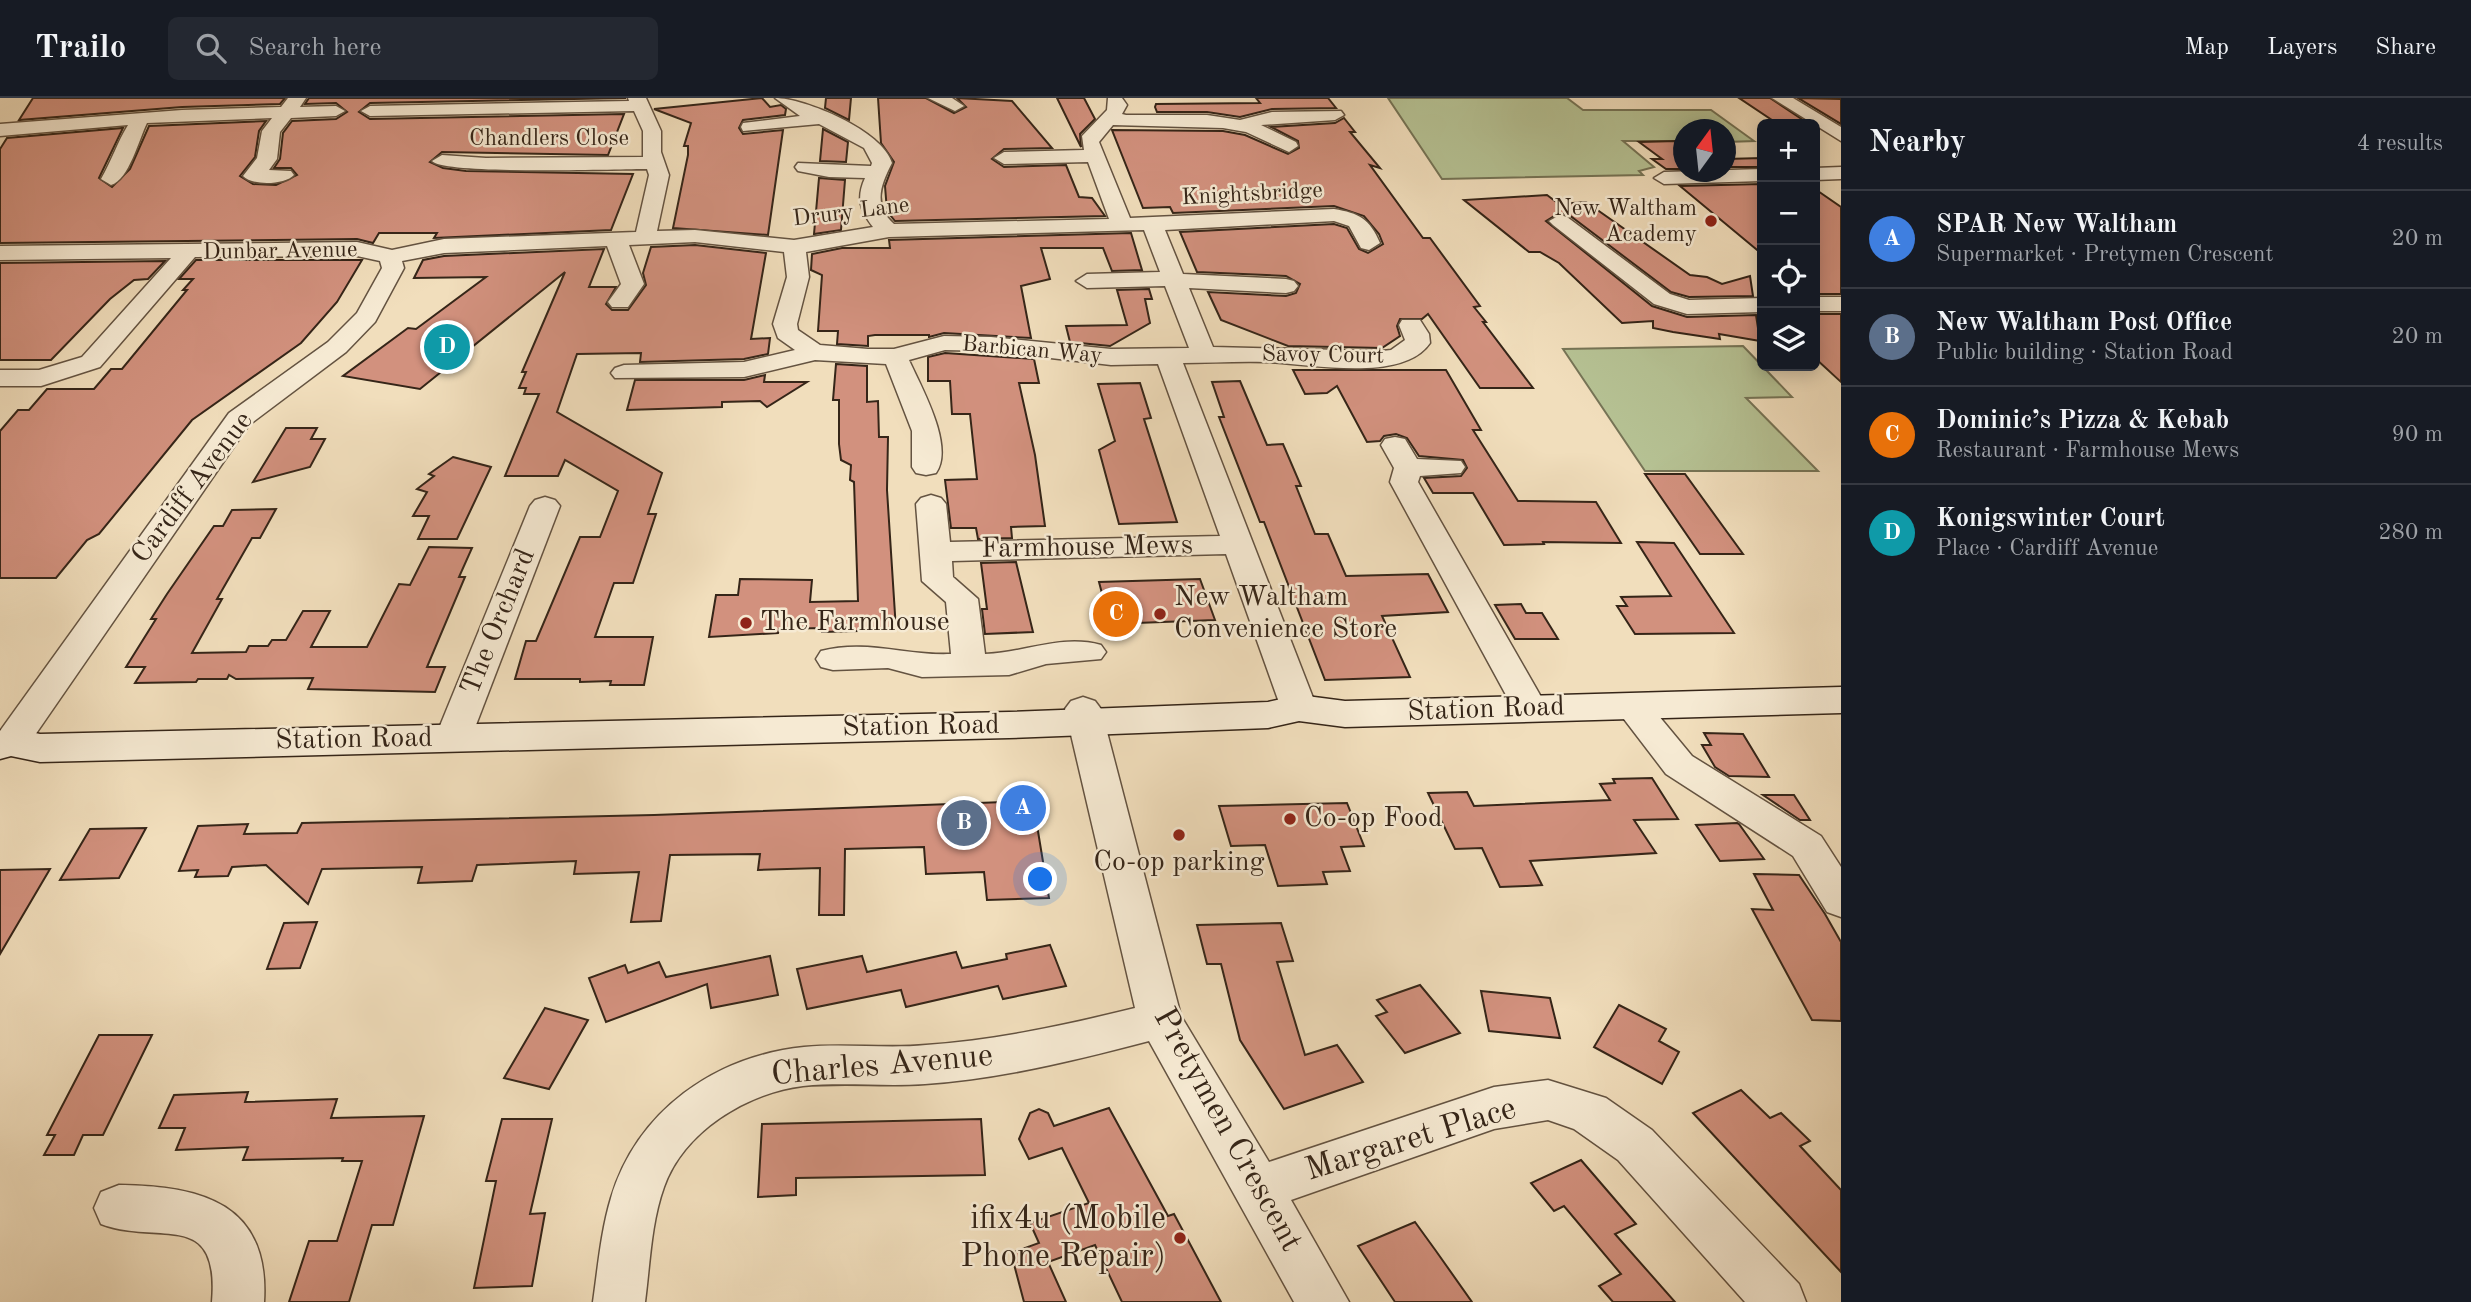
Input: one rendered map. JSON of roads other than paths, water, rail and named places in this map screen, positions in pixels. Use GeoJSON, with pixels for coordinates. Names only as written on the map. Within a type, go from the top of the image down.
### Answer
{"type":"FeatureCollection","features":[{"type":"Feature","properties":{"kind":"main road","name":"Station Road"},"geometry":{"type":"LineString","coordinates":[[6,744],[40,748],[453,738],[1085,716],[1268,715],[1299,708],[1345,714],[1841,700]]}},
{"type":"Feature","properties":{"kind":"street"},"geometry":{"type":"LineString","coordinates":[[79,122],[93,98]]}},
{"type":"Feature","properties":{"kind":"street"},"geometry":{"type":"LineString","coordinates":[[183,115],[196,98]]}},
{"type":"Feature","properties":{"kind":"street"},"geometry":{"type":"LineString","coordinates":[[784,98],[817,119],[872,141],[883,157],[870,189],[869,206],[872,215],[895,230],[914,252]]}},
{"type":"Feature","properties":{"kind":"street"},"geometry":{"type":"LineString","coordinates":[[937,98],[955,106]]}},
{"type":"Feature","properties":{"kind":"street"},"geometry":{"type":"LineString","coordinates":[[1113,98],[1118,105],[1110,119],[1090,138],[1122,225]]}},
{"type":"Feature","properties":{"kind":"street"},"geometry":{"type":"LineString","coordinates":[[1781,98],[1840,134]]}},
{"type":"Feature","properties":{"kind":"street"},"geometry":{"type":"LineString","coordinates":[[370,111],[639,102],[652,131],[651,152],[659,175],[645,238]]}},
{"type":"Feature","properties":{"kind":"street"},"geometry":{"type":"LineString","coordinates":[[0,130],[290,105],[336,111]]}},
{"type":"Feature","properties":{"kind":"street"},"geometry":{"type":"LineString","coordinates":[[284,175],[253,176],[267,159],[271,131],[290,105]]}},
{"type":"Feature","properties":{"kind":"street"},"geometry":{"type":"LineString","coordinates":[[1242,125],[1272,117],[1335,115]]}},
{"type":"Feature","properties":{"kind":"street"},"geometry":{"type":"LineString","coordinates":[[111,179],[127,152],[126,145],[141,118]]}},
{"type":"Feature","properties":{"kind":"street"},"geometry":{"type":"LineString","coordinates":[[750,127],[817,119]]}},
{"type":"Feature","properties":{"kind":"street"},"geometry":{"type":"LineString","coordinates":[[1110,119],[1153,122],[1203,120],[1242,125],[1289,146]]}},
{"type":"Feature","properties":{"kind":"street"},"geometry":{"type":"LineString","coordinates":[[1004,158],[1095,156]]}},
{"type":"Feature","properties":{"kind":"street","name":"Chandlers Close"},"geometry":{"type":"LineString","coordinates":[[442,161],[486,164],[657,163]]}},
{"type":"Feature","properties":{"kind":"street"},"geometry":{"type":"LineString","coordinates":[[805,167],[829,171],[877,172]]}},
{"type":"Feature","properties":{"kind":"street"},"geometry":{"type":"LineString","coordinates":[[1820,174],[1841,173]]}},
{"type":"Feature","properties":{"kind":"street"},"geometry":{"type":"LineString","coordinates":[[1664,178],[1757,175]]}},
{"type":"Feature","properties":{"kind":"street","name":"Knightsbridge"},"geometry":{"type":"LineString","coordinates":[[1153,224],[1288,216],[1334,215],[1353,219],[1380,215]]}},
{"type":"Feature","properties":{"kind":"street","name":"Knightsbridge"},"geometry":{"type":"LineString","coordinates":[[1353,219],[1362,225],[1369,243]]}},
{"type":"Feature","properties":{"kind":"street"},"geometry":{"type":"LineString","coordinates":[[1560,220],[1662,299],[1687,307],[1757,306]]}},
{"type":"Feature","properties":{"kind":"street"},"geometry":{"type":"LineString","coordinates":[[1153,224],[1205,355]]}},
{"type":"Feature","properties":{"kind":"street","name":"Drury Lane"},"geometry":{"type":"LineString","coordinates":[[557,244],[695,236],[794,247],[895,230],[1153,224]]}},
{"type":"Feature","properties":{"kind":"street"},"geometry":{"type":"LineString","coordinates":[[616,241],[633,284],[620,302]]}},
{"type":"Feature","properties":{"kind":"street","name":"Dunbar Avenue"},"geometry":{"type":"LineString","coordinates":[[0,253],[357,249],[377,251],[390,257],[444,246],[557,244]]}},
{"type":"Feature","properties":{"kind":"street"},"geometry":{"type":"LineString","coordinates":[[624,373],[762,368],[787,364],[813,352],[787,333],[785,324],[798,277],[794,247]]}},
{"type":"Feature","properties":{"kind":"street"},"geometry":{"type":"LineString","coordinates":[[5,384],[41,378],[91,362],[187,253]]}},
{"type":"Feature","properties":{"kind":"street","name":"Cardiff Avenue"},"geometry":{"type":"LineString","coordinates":[[6,744],[239,419],[337,347],[367,317],[393,268],[390,257]]}},
{"type":"Feature","properties":{"kind":"street"},"geometry":{"type":"LineString","coordinates":[[1087,281],[1175,280],[1286,286]]}},
{"type":"Feature","properties":{"kind":"street"},"geometry":{"type":"LineString","coordinates":[[1820,304],[1841,304]]}},
{"type":"Feature","properties":{"kind":"street","name":"Savoy Court"},"geometry":{"type":"LineString","coordinates":[[1205,355],[1382,359],[1411,350],[1418,342],[1417,334],[1411,325]]}},
{"type":"Feature","properties":{"kind":"street","name":"Barbican Way"},"geometry":{"type":"LineString","coordinates":[[813,352],[868,357],[894,356],[944,343],[991,344],[1111,357],[1205,355]]}},
{"type":"Feature","properties":{"kind":"street"},"geometry":{"type":"LineString","coordinates":[[894,356],[926,431],[926,467]]}},
{"type":"Feature","properties":{"kind":"street"},"geometry":{"type":"LineString","coordinates":[[1168,356],[1299,708]]}},
{"type":"Feature","properties":{"kind":"street"},"geometry":{"type":"LineString","coordinates":[[1451,467],[1402,456],[1404,482],[1530,709]]}},
{"type":"Feature","properties":{"kind":"street","name":"Farmhouse Mews"},"geometry":{"type":"LineString","coordinates":[[931,504],[938,581],[962,599],[969,664]]}},
{"type":"Feature","properties":{"kind":"street","name":"The Orchard"},"geometry":{"type":"LineString","coordinates":[[453,738],[545,506]]}},
{"type":"Feature","properties":{"kind":"street","name":"Farmhouse Mews"},"geometry":{"type":"LineString","coordinates":[[935,552],[1239,545]]}},
{"type":"Feature","properties":{"kind":"street"},"geometry":{"type":"LineString","coordinates":[[833,659],[888,657],[922,666],[1009,664],[1042,653],[1089,652]]}},
{"type":"Feature","properties":{"kind":"street"},"geometry":{"type":"LineString","coordinates":[[1632,706],[1679,765],[1807,846],[1841,901]]}},
{"type":"Feature","properties":{"kind":"street","name":"Pretymen Crescent"},"geometry":{"type":"LineString","coordinates":[[1085,716],[1160,1020],[1323,1302]]}},
{"type":"Feature","properties":{"kind":"street","name":"Charles Avenue"},"geometry":{"type":"LineString","coordinates":[[619,1302],[634,1212],[649,1165],[671,1132],[698,1108],[731,1087],[761,1074],[803,1067],[901,1067],[1009,1055],[1160,1020]]}},
{"type":"Feature","properties":{"kind":"street","name":"Margaret Place"},"geometry":{"type":"LineString","coordinates":[[1257,1189],[1494,1108],[1548,1100],[1589,1112],[1634,1145],[1780,1302]]}},
{"type":"Feature","properties":{"kind":"street"},"geometry":{"type":"LineString","coordinates":[[119,1208],[164,1207],[205,1218],[232,1243],[242,1282],[238,1302]]}},
{"type":"Feature","properties":{"kind":"place","name":"New Waltham Academy"},"geometry":{"type":"Point","coordinates":[1711,221]}},
{"type":"Feature","properties":{"kind":"place","name":"Konigswinter Court"},"geometry":{"type":"Point","coordinates":[447,347]}},
{"type":"Feature","properties":{"kind":"place","name":"Dominic’s Pizza & Kebab"},"geometry":{"type":"Point","coordinates":[1116,614]}},
{"type":"Feature","properties":{"kind":"place","name":"New Waltham Convenience Store"},"geometry":{"type":"Point","coordinates":[1160,614]}},
{"type":"Feature","properties":{"kind":"place","name":"The Farmhouse"},"geometry":{"type":"Point","coordinates":[746,623]}},
{"type":"Feature","properties":{"kind":"place","name":"SPAR New Waltham"},"geometry":{"type":"Point","coordinates":[1023,808]}},
{"type":"Feature","properties":{"kind":"place","name":"Co-op Food"},"geometry":{"type":"Point","coordinates":[1290,819]}},
{"type":"Feature","properties":{"kind":"place","name":"New Waltham Post Office"},"geometry":{"type":"Point","coordinates":[964,823]}},
{"type":"Feature","properties":{"kind":"place","name":"Co-op parking"},"geometry":{"type":"Point","coordinates":[1179,835]}},
{"type":"Feature","properties":{"kind":"place","name":"ifix4u (Mobile Phone Repair)"},"geometry":{"type":"Point","coordinates":[1180,1238]}}]}
